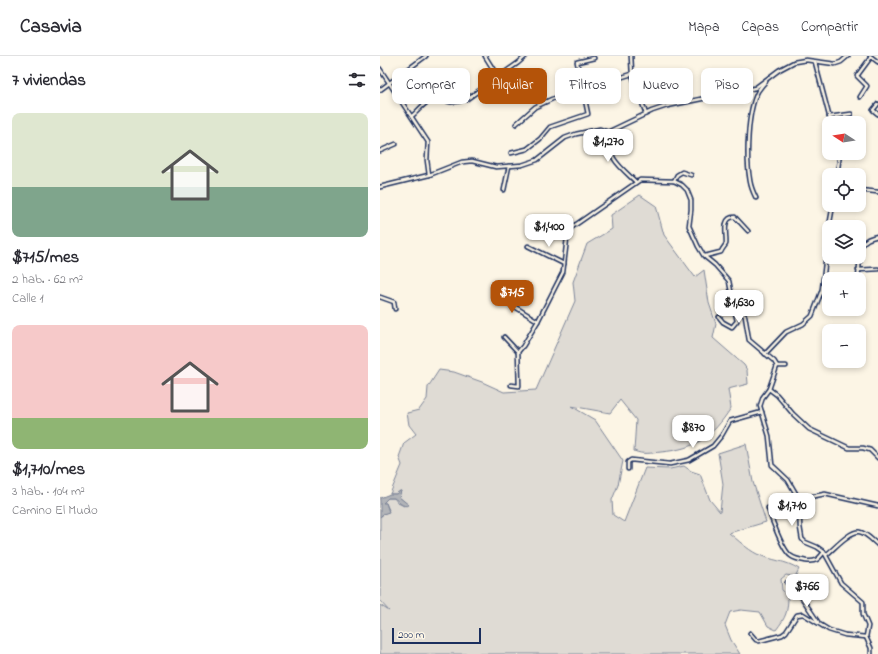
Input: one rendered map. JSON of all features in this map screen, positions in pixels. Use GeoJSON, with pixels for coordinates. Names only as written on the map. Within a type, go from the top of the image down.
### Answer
{"type":"FeatureCollection","features":[{"type":"Feature","properties":{"kind":"street"},"geometry":{"type":"LineString","coordinates":[[380,90],[426,56]]}},
{"type":"Feature","properties":{"kind":"street"},"geometry":{"type":"LineString","coordinates":[[485,56],[492,68]]}},
{"type":"Feature","properties":{"kind":"street"},"geometry":{"type":"LineString","coordinates":[[510,68],[526,56]]}},
{"type":"Feature","properties":{"kind":"street"},"geometry":{"type":"LineString","coordinates":[[631,56],[632,68]]}},
{"type":"Feature","properties":{"kind":"street"},"geometry":{"type":"LineString","coordinates":[[380,187],[429,175],[462,162],[472,160],[496,167],[522,165],[537,160],[565,138],[576,134],[600,129],[608,132],[667,106],[755,88],[779,70],[794,62],[806,60],[835,64],[841,62],[848,56]]}},
{"type":"Feature","properties":{"kind":"street"},"geometry":{"type":"LineString","coordinates":[[860,97],[867,85],[857,76],[870,56],[878,62]]}},
{"type":"Feature","properties":{"kind":"street"},"geometry":{"type":"LineString","coordinates":[[578,68],[577,62],[594,58]]}},
{"type":"Feature","properties":{"kind":"street"},"geometry":{"type":"LineString","coordinates":[[815,62],[829,116]]}},
{"type":"Feature","properties":{"kind":"street"},"geometry":{"type":"LineString","coordinates":[[380,69],[428,142],[427,160],[429,175]]}},
{"type":"Feature","properties":{"kind":"street"},"geometry":{"type":"LineString","coordinates":[[756,198],[749,179],[748,132],[753,105],[758,92],[767,79]]}},
{"type":"Feature","properties":{"kind":"street"},"geometry":{"type":"LineString","coordinates":[[412,116],[424,104],[431,100],[439,99],[460,102],[478,91]]}},
{"type":"Feature","properties":{"kind":"street"},"geometry":{"type":"LineString","coordinates":[[516,124],[535,108],[555,98]]}},
{"type":"Feature","properties":{"kind":"street"},"geometry":{"type":"LineString","coordinates":[[511,153],[527,150],[540,139],[550,127],[588,114],[586,104]]}},
{"type":"Feature","properties":{"kind":"street"},"geometry":{"type":"LineString","coordinates":[[642,104],[646,114]]}},
{"type":"Feature","properties":{"kind":"street"},"geometry":{"type":"LineString","coordinates":[[878,104],[873,110],[878,114]]}},
{"type":"Feature","properties":{"kind":"street"},"geometry":{"type":"LineString","coordinates":[[836,116],[851,114]]}},
{"type":"Feature","properties":{"kind":"street"},"geometry":{"type":"LineString","coordinates":[[608,132],[608,145],[612,156],[623,170],[636,182]]}},
{"type":"Feature","properties":{"kind":"street"},"geometry":{"type":"LineString","coordinates":[[380,151],[396,144]]}},
{"type":"Feature","properties":{"kind":"street"},"geometry":{"type":"LineString","coordinates":[[504,190],[509,166]]}},
{"type":"Feature","properties":{"kind":"street"},"geometry":{"type":"LineString","coordinates":[[674,181],[677,175],[682,172],[691,175]]}},
{"type":"Feature","properties":{"kind":"street"},"geometry":{"type":"LineString","coordinates":[[511,385],[519,386],[518,352],[538,321],[563,272],[568,230],[640,180],[674,181],[682,184],[687,190],[691,200],[690,226],[698,246],[704,256],[715,265],[729,281],[737,321],[732,327],[723,322],[719,317]]}},
{"type":"Feature","properties":{"kind":"street"},"geometry":{"type":"LineString","coordinates":[[866,191],[878,192]]}},
{"type":"Feature","properties":{"kind":"street"},"geometry":{"type":"LineString","coordinates":[[704,256],[721,252],[726,244],[726,224],[728,219],[731,217],[735,217],[748,231]]}},
{"type":"Feature","properties":{"kind":"street"},"geometry":{"type":"LineString","coordinates":[[878,236],[864,242],[859,256],[858,270],[878,269]]}},
{"type":"Feature","properties":{"kind":"street"},"geometry":{"type":"LineString","coordinates":[[528,246],[564,264]]}},
{"type":"Feature","properties":{"kind":"street"},"geometry":{"type":"LineString","coordinates":[[765,354],[786,332],[803,324],[812,316],[822,290]]}},
{"type":"Feature","properties":{"kind":"street"},"geometry":{"type":"LineString","coordinates":[[494,294],[538,321]]}},
{"type":"Feature","properties":{"kind":"street"},"geometry":{"type":"LineString","coordinates":[[380,297],[394,302],[395,310]]}},
{"type":"Feature","properties":{"kind":"street"},"geometry":{"type":"LineString","coordinates":[[733,302],[745,316],[749,340],[774,361],[777,366]]}},
{"type":"Feature","properties":{"kind":"street"},"geometry":{"type":"LineString","coordinates":[[504,337],[518,352]]}},
{"type":"Feature","properties":{"kind":"street"},"geometry":{"type":"LineString","coordinates":[[777,366],[786,366]]}},
{"type":"Feature","properties":{"kind":"street"},"geometry":{"type":"LineString","coordinates":[[777,366],[769,389],[763,397],[760,406],[768,436],[772,465],[788,480],[799,499],[802,539],[805,542],[817,547],[825,554],[841,583],[863,602],[863,614],[868,626],[866,637],[872,648],[871,654]]}},
{"type":"Feature","properties":{"kind":"street"},"geometry":{"type":"LineString","coordinates":[[769,389],[777,395],[809,430],[849,448],[863,448],[870,450],[878,458]]}},
{"type":"Feature","properties":{"kind":"street"},"geometry":{"type":"LineString","coordinates":[[628,469],[628,462],[631,460],[670,464],[689,460],[713,446],[722,435],[730,421],[762,412]]}},
{"type":"Feature","properties":{"kind":"street"},"geometry":{"type":"LineString","coordinates":[[799,499],[825,494],[845,500],[878,506]]}},
{"type":"Feature","properties":{"kind":"street"},"geometry":{"type":"LineString","coordinates":[[768,508],[790,556],[798,559],[814,562],[854,532],[861,532],[878,545]]}},
{"type":"Feature","properties":{"kind":"street"},"geometry":{"type":"LineString","coordinates":[[787,583],[798,592],[818,623]]}},
{"type":"Feature","properties":{"kind":"street"},"geometry":{"type":"LineString","coordinates":[[750,633],[756,640],[759,641],[782,635],[786,632],[797,615],[803,614],[829,630],[845,635],[866,637]]}},
{"type":"Feature","properties":{"kind":"shaded area"},"geometry":{"type":"Polygon","coordinates":[[[640,195],[656,206],[664,235],[695,277],[704,270],[709,303],[716,324],[713,338],[744,365],[747,370],[748,384],[728,389],[731,408],[710,434],[702,440],[684,448],[661,452],[644,453],[634,451],[636,420],[620,400],[610,413],[571,406],[595,420],[623,461],[618,485],[612,500],[613,515],[624,522],[645,468],[670,469],[684,466],[691,471],[700,474],[710,500],[720,512],[723,484],[718,453],[746,444],[753,482],[766,522],[729,533],[757,554],[789,564],[799,569],[795,577],[786,575],[781,579],[782,590],[788,595],[786,614],[776,630],[768,626],[760,612],[741,610],[730,612],[725,625],[731,640],[740,654],[380,654],[380,605],[389,611],[380,601],[380,517],[389,510],[386,503],[383,503],[388,498],[394,498],[398,503],[404,506],[405,502],[399,497],[401,491],[396,494],[390,494],[402,465],[399,457],[404,443],[416,434],[409,425],[407,413],[419,410],[427,399],[428,387],[439,370],[454,372],[504,392],[536,390],[575,301],[573,282],[587,244],[612,229],[611,215],[640,195]]]}},
{"type":"Feature","properties":{"kind":"shaded area"},"geometry":{"type":"Polygon","coordinates":[[[400,491],[399,497],[409,505],[404,506],[394,498],[388,498],[383,503],[386,503],[389,512],[380,517],[380,498],[390,494],[396,494],[400,491]]]}}]}
